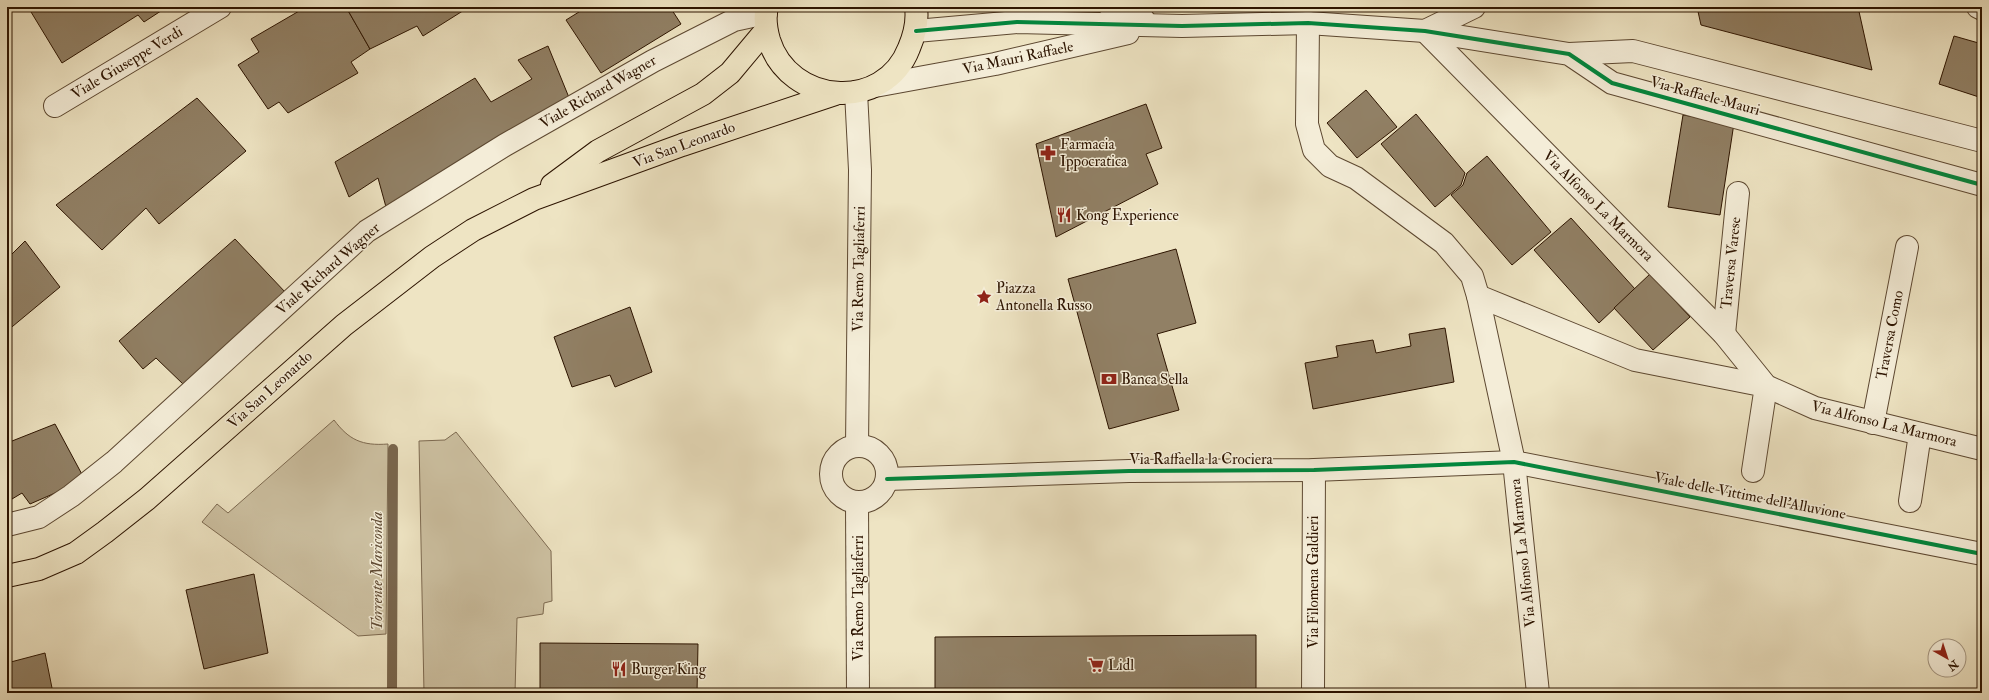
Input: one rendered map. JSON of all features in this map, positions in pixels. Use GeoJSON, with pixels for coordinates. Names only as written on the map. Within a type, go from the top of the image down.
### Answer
{"type":"FeatureCollection","features":[{"type":"Feature","properties":{"kind":"main road"},"geometry":{"type":"LineString","coordinates":[[916,20],[934,7]]}},
{"type":"Feature","properties":{"kind":"main road"},"geometry":{"type":"LineString","coordinates":[[766,17],[772,50],[783,67],[798,80],[815,90],[855,91]]}},
{"type":"Feature","properties":{"kind":"main road","name":"Via San Leonardo"},"geometry":{"type":"LineString","coordinates":[[534,199],[598,151],[703,94],[730,73],[766,17]]}},
{"type":"Feature","properties":{"kind":"main road","name":"Via San Leonardo"},"geometry":{"type":"LineString","coordinates":[[7,576],[39,569],[76,552],[93,540],[147,499],[344,325],[432,257],[473,230],[534,199],[682,145],[855,91],[891,75],[904,60],[916,20]]}},
{"type":"Feature","properties":{"kind":"street","name":"Viale Giuseppe Verdi"},"geometry":{"type":"LineString","coordinates":[[55,106],[220,7]]}},
{"type":"Feature","properties":{"kind":"street","name":"Via Mauri Raffaele"},"geometry":{"type":"LineString","coordinates":[[1110,7],[1161,26]]}},
{"type":"Feature","properties":{"kind":"street"},"geometry":{"type":"LineString","coordinates":[[1425,31],[1474,7]]}},
{"type":"Feature","properties":{"kind":"street"},"geometry":{"type":"LineString","coordinates":[[1978,7],[1982,9]]}},
{"type":"Feature","properties":{"kind":"street","name":"Viale Richard Wagner"},"geometry":{"type":"LineString","coordinates":[[7,525],[39,517],[71,496],[114,462],[367,231],[505,145],[653,60],[734,20],[766,17]]}},
{"type":"Feature","properties":{"kind":"street","name":"Via Mauri Raffaele"},"geometry":{"type":"LineString","coordinates":[[916,20],[1161,26],[1308,23],[1425,31]]}},
{"type":"Feature","properties":{"kind":"street","name":"Via Alfonso La Marmora"},"geometry":{"type":"LineString","coordinates":[[1308,23],[1307,124],[1314,150],[1330,166],[1356,178],[1444,242],[1472,276],[1478,296],[1514,462],[1538,693]]}},
{"type":"Feature","properties":{"kind":"street","name":"Via Mauri Raffaele"},"geometry":{"type":"LineString","coordinates":[[855,91],[995,64],[1161,26]]}},
{"type":"Feature","properties":{"kind":"street","name":"Via Raffaele Mauri"},"geometry":{"type":"LineString","coordinates":[[1425,31],[1569,54],[1633,51],[1982,141]]}},
{"type":"Feature","properties":{"kind":"street","name":"Via Alfonso La Marmora"},"geometry":{"type":"LineString","coordinates":[[1425,31],[1724,334],[1766,386]]}},
{"type":"Feature","properties":{"kind":"street","name":"Via Raffaele Mauri"},"geometry":{"type":"LineString","coordinates":[[1569,54],[1612,83],[1982,185]]}},
{"type":"Feature","properties":{"kind":"street","name":"Via Remo Tagliaferri"},"geometry":{"type":"LineString","coordinates":[[855,91],[860,170],[857,446]]}},
{"type":"Feature","properties":{"kind":"street","name":"Traversa Varese"},"geometry":{"type":"LineString","coordinates":[[1724,334],[1738,193]]}},
{"type":"Feature","properties":{"kind":"street","name":"Traversa Como"},"geometry":{"type":"LineString","coordinates":[[1873,423],[1907,248]]}},
{"type":"Feature","properties":{"kind":"street","name":"Via Alfonso La Marmora"},"geometry":{"type":"LineString","coordinates":[[1478,296],[1635,360],[1766,386],[1815,408],[1982,449]]}},
{"type":"Feature","properties":{"kind":"street"},"geometry":{"type":"LineString","coordinates":[[1753,471],[1766,386]]}},
{"type":"Feature","properties":{"kind":"street"},"geometry":{"type":"LineString","coordinates":[[1910,501],[1920,434]]}},
{"type":"Feature","properties":{"kind":"street"},"geometry":{"type":"LineString","coordinates":[[857,446],[866,447],[880,455],[887,470],[887,478],[880,493],[873,499],[857,503],[841,496],[835,490],[831,474],[832,466],[841,452],[857,446]]}},
{"type":"Feature","properties":{"kind":"street","name":"Via Raffaella la Crociera"},"geometry":{"type":"LineString","coordinates":[[887,478],[1129,471],[1314,470],[1514,462]]}},
{"type":"Feature","properties":{"kind":"street","name":"Viale delle Vittime dell'Alluvione"},"geometry":{"type":"LineString","coordinates":[[1514,462],[1982,554]]}},
{"type":"Feature","properties":{"kind":"street","name":"Via Filomena Galdieri"},"geometry":{"type":"LineString","coordinates":[[1313,693],[1314,470]]}},
{"type":"Feature","properties":{"kind":"street","name":"Via Remo Tagliaferri"},"geometry":{"type":"LineString","coordinates":[[857,503],[858,693]]}},
{"type":"Feature","properties":{"kind":"shaded area"},"geometry":{"type":"Polygon","coordinates":[[[334,420],[351,437],[363,443],[388,444],[386,634],[358,636],[202,522],[217,504],[228,513],[334,420]]]}},
{"type":"Feature","properties":{"kind":"shaded area"},"geometry":{"type":"Polygon","coordinates":[[[456,432],[551,551],[552,601],[544,603],[543,614],[517,618],[515,693],[424,693],[419,441],[445,440],[456,432]]]}},
{"type":"Feature","properties":{"kind":"building"},"geometry":{"type":"Polygon","coordinates":[[[28,7],[167,7],[144,22],[138,15],[62,63],[28,7]]]}},
{"type":"Feature","properties":{"kind":"building"},"geometry":{"type":"Polygon","coordinates":[[[306,7],[346,7],[370,49],[351,62],[358,73],[288,113],[279,102],[268,109],[238,65],[259,52],[251,39],[306,7]]]}},
{"type":"Feature","properties":{"kind":"building"},"geometry":{"type":"Polygon","coordinates":[[[346,7],[469,7],[423,36],[417,26],[370,49],[346,7]]]}},
{"type":"Feature","properties":{"kind":"building"},"geometry":{"type":"Polygon","coordinates":[[[587,7],[670,7],[681,24],[601,73],[566,20],[587,7]]]}},
{"type":"Feature","properties":{"kind":"building"},"geometry":{"type":"Polygon","coordinates":[[[1697,7],[1858,7],[1872,70],[1701,25],[1697,7]]]}},
{"type":"Feature","properties":{"kind":"building"},"geometry":{"type":"Polygon","coordinates":[[[1954,36],[1982,44],[1982,98],[1939,84],[1954,36]]]}},
{"type":"Feature","properties":{"kind":"building"},"geometry":{"type":"Polygon","coordinates":[[[548,46],[570,100],[386,207],[378,178],[349,197],[335,162],[475,78],[491,102],[532,79],[518,60],[548,46]]]}},
{"type":"Feature","properties":{"kind":"building"},"geometry":{"type":"Polygon","coordinates":[[[1366,90],[1397,127],[1357,158],[1327,123],[1366,90]]]}},
{"type":"Feature","properties":{"kind":"building"},"geometry":{"type":"Polygon","coordinates":[[[197,98],[246,151],[159,224],[146,208],[102,250],[56,205],[197,98]]]}},
{"type":"Feature","properties":{"kind":"building"},"geometry":{"type":"Polygon","coordinates":[[[1146,104],[1162,148],[1146,154],[1158,184],[1056,237],[1036,144],[1146,104]]]}},
{"type":"Feature","properties":{"kind":"building"},"geometry":{"type":"Polygon","coordinates":[[[1416,114],[1465,173],[1461,185],[1435,207],[1381,144],[1416,114]]]}},
{"type":"Feature","properties":{"kind":"building"},"geometry":{"type":"Polygon","coordinates":[[[1683,115],[1734,123],[1720,215],[1668,207],[1683,115]]]}},
{"type":"Feature","properties":{"kind":"building"},"geometry":{"type":"Polygon","coordinates":[[[1487,156],[1551,232],[1512,265],[1451,195],[1463,185],[1467,173],[1487,156]]]}},
{"type":"Feature","properties":{"kind":"building"},"geometry":{"type":"Polygon","coordinates":[[[1571,218],[1635,289],[1599,323],[1534,250],[1571,218]]]}},
{"type":"Feature","properties":{"kind":"building"},"geometry":{"type":"Polygon","coordinates":[[[235,239],[286,293],[184,385],[156,358],[143,369],[119,341],[235,239]]]}},
{"type":"Feature","properties":{"kind":"building"},"geometry":{"type":"Polygon","coordinates":[[[25,241],[60,287],[7,331],[7,259],[25,241]]]}},
{"type":"Feature","properties":{"kind":"building"},"geometry":{"type":"Polygon","coordinates":[[[1176,249],[1196,323],[1157,334],[1179,410],[1109,429],[1068,279],[1176,249]]]}},
{"type":"Feature","properties":{"kind":"building"},"geometry":{"type":"Polygon","coordinates":[[[1650,274],[1690,317],[1653,350],[1614,308],[1650,274]]]}},
{"type":"Feature","properties":{"kind":"building"},"geometry":{"type":"Polygon","coordinates":[[[630,307],[652,372],[615,387],[610,375],[572,387],[554,337],[630,307]]]}},
{"type":"Feature","properties":{"kind":"building"},"geometry":{"type":"Polygon","coordinates":[[[1445,328],[1454,382],[1313,409],[1305,363],[1338,357],[1336,346],[1373,340],[1376,353],[1411,346],[1409,334],[1445,328]]]}},
{"type":"Feature","properties":{"kind":"building"},"geometry":{"type":"Polygon","coordinates":[[[55,424],[85,480],[30,504],[22,493],[7,502],[7,443],[55,424]]]}},
{"type":"Feature","properties":{"kind":"building"},"geometry":{"type":"Polygon","coordinates":[[[254,574],[268,653],[204,669],[186,590],[254,574]]]}},
{"type":"Feature","properties":{"kind":"building","name":"Lidl"},"geometry":{"type":"Polygon","coordinates":[[[1256,635],[1256,693],[935,693],[935,637],[1256,635]]]}},
{"type":"Feature","properties":{"kind":"building","name":"Burger King"},"geometry":{"type":"Polygon","coordinates":[[[540,643],[698,644],[697,693],[540,693],[540,643]]]}},
{"type":"Feature","properties":{"kind":"building"},"geometry":{"type":"Polygon","coordinates":[[[45,653],[53,693],[7,693],[7,663],[45,653]]]}},
{"type":"Feature","properties":{"kind":"waterway","name":"Torrente Mariconda"},"geometry":{"type":"LineString","coordinates":[[392,693],[393,449]]}},
{"type":"Feature","properties":{"kind":"cycle path"},"geometry":{"type":"LineString","coordinates":[[916,31],[1017,22],[1182,26],[1308,23],[1425,31],[1569,54],[1612,83],[1982,185]]}},
{"type":"Feature","properties":{"kind":"cycle path"},"geometry":{"type":"LineString","coordinates":[[887,479],[1129,471],[1314,470],[1514,462],[1982,554]]}},
{"type":"Feature","properties":{"kind":"place","name":"Farmacia Ippocratica"},"geometry":{"type":"Point","coordinates":[1048,153]}},
{"type":"Feature","properties":{"kind":"place","name":"Kong Experience"},"geometry":{"type":"Point","coordinates":[1064,215]}},
{"type":"Feature","properties":{"kind":"place","name":"Piazza Antonella Russo"},"geometry":{"type":"Point","coordinates":[984,297]}},
{"type":"Feature","properties":{"kind":"place","name":"Banca Sella"},"geometry":{"type":"Point","coordinates":[1109,379]}},
{"type":"Feature","properties":{"kind":"place","name":"Lidl"},"geometry":{"type":"Point","coordinates":[1096,665]}},
{"type":"Feature","properties":{"kind":"place","name":"Burger King"},"geometry":{"type":"Point","coordinates":[619,669]}}]}
